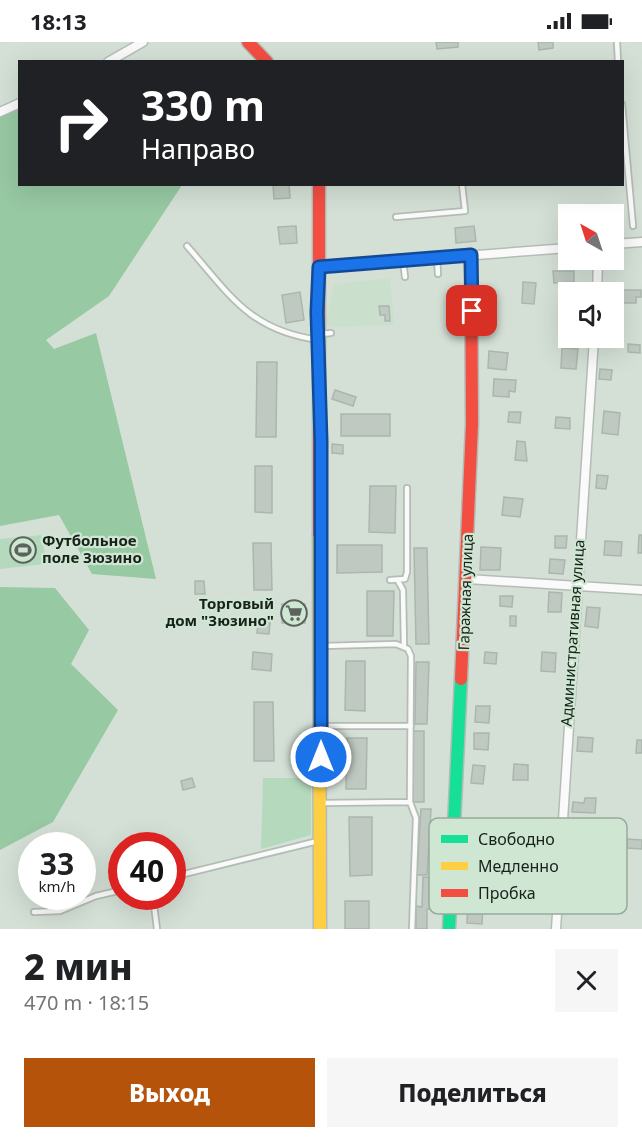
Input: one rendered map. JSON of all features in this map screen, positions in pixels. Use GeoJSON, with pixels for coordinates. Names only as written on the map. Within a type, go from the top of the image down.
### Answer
{"type":"FeatureCollection","features":[{"type":"Feature","properties":{"kind":"street"},"geometry":{"type":"LineString","coordinates":[[112,60],[143,42]]}},
{"type":"Feature","properties":{"kind":"street"},"geometry":{"type":"LineString","coordinates":[[248,42],[265,60]]}},
{"type":"Feature","properties":{"kind":"street"},"geometry":{"type":"LineString","coordinates":[[0,112],[18,104]]}},
{"type":"Feature","properties":{"kind":"street"},"geometry":{"type":"LineString","coordinates":[[319,186],[320,929]]}},
{"type":"Feature","properties":{"kind":"street"},"geometry":{"type":"LineString","coordinates":[[624,243],[642,242]]}},
{"type":"Feature","properties":{"kind":"street"},"geometry":{"type":"LineString","coordinates":[[319,267],[558,249]]}},
{"type":"Feature","properties":{"kind":"street","name":"Гаражная улица"},"geometry":{"type":"LineString","coordinates":[[455,818],[468,579],[472,375],[471,255]]}},
{"type":"Feature","properties":{"kind":"street","name":"Административная улица"},"geometry":{"type":"LineString","coordinates":[[562,818],[593,348]]}},
{"type":"Feature","properties":{"kind":"street"},"geometry":{"type":"LineString","coordinates":[[468,579],[642,590]]}},
{"type":"Feature","properties":{"kind":"street","name":"Гаражная улица"},"geometry":{"type":"LineString","coordinates":[[449,929],[450,914]]}},
{"type":"Feature","properties":{"kind":"street","name":"Административная улица"},"geometry":{"type":"LineString","coordinates":[[555,929],[556,914]]}},
{"type":"Feature","properties":{"kind":"lane"},"geometry":{"type":"LineString","coordinates":[[617,42],[618,60]]}},
{"type":"Feature","properties":{"kind":"lane"},"geometry":{"type":"LineString","coordinates":[[624,140],[633,226]]}},
{"type":"Feature","properties":{"kind":"lane"},"geometry":{"type":"LineString","coordinates":[[396,217],[465,211],[462,186]]}},
{"type":"Feature","properties":{"kind":"lane"},"geometry":{"type":"LineString","coordinates":[[187,246],[255,318],[289,335],[318,337],[331,333]]}},
{"type":"Feature","properties":{"kind":"lane"},"geometry":{"type":"LineString","coordinates":[[437,258],[438,274]]}},
{"type":"Feature","properties":{"kind":"lane"},"geometry":{"type":"LineString","coordinates":[[403,261],[405,277]]}},
{"type":"Feature","properties":{"kind":"lane"},"geometry":{"type":"LineString","coordinates":[[318,337],[329,324]]}},
{"type":"Feature","properties":{"kind":"lane"},"geometry":{"type":"LineString","coordinates":[[390,580],[405,579],[407,572],[407,488]]}},
{"type":"Feature","properties":{"kind":"lane"},"geometry":{"type":"LineString","coordinates":[[398,581],[403,590],[404,647]]}},
{"type":"Feature","properties":{"kind":"lane"},"geometry":{"type":"LineString","coordinates":[[321,646],[396,644],[404,647],[411,656],[410,802],[416,818],[412,929]]}},
{"type":"Feature","properties":{"kind":"lane"},"geometry":{"type":"LineString","coordinates":[[321,726],[411,726]]}},
{"type":"Feature","properties":{"kind":"lane"},"geometry":{"type":"LineString","coordinates":[[320,803],[410,802]]}},
{"type":"Feature","properties":{"kind":"lane"},"geometry":{"type":"LineString","coordinates":[[186,874],[320,840]]}},
{"type":"Feature","properties":{"kind":"lane"},"geometry":{"type":"LineString","coordinates":[[34,912],[60,911],[108,893]]}},
{"type":"Feature","properties":{"kind":"lane"},"geometry":{"type":"LineString","coordinates":[[155,910],[157,929]]}},
{"type":"Feature","properties":{"kind":"shaded area"},"geometry":{"type":"Polygon","coordinates":[[[390,278],[394,325],[331,327],[326,322],[334,284],[390,278]]]}},
{"type":"Feature","properties":{"kind":"shaded area","name":"Футбольное поле Зюзино"},"geometry":{"type":"Polygon","coordinates":[[[42,535],[46,564],[0,569],[0,539],[42,535]]]}},
{"type":"Feature","properties":{"kind":"shaded area"},"geometry":{"type":"Polygon","coordinates":[[[263,778],[311,778],[311,835],[261,849],[263,778]]]}},
{"type":"Feature","properties":{"kind":"green space"},"geometry":{"type":"Polygon","coordinates":[[[18,103],[18,186],[181,186],[109,296],[46,340],[54,349],[96,333],[156,579],[92,574],[59,515],[0,526],[0,109],[18,103]]]}},
{"type":"Feature","properties":{"kind":"green space"},"geometry":{"type":"Polygon","coordinates":[[[0,587],[55,588],[89,630],[71,664],[118,710],[53,822],[34,832],[18,832],[18,840],[0,850],[0,587]]]}},
{"type":"Feature","properties":{"kind":"building"},"geometry":{"type":"Polygon","coordinates":[[[436,42],[458,42],[458,47],[437,49],[436,42]]]}},
{"type":"Feature","properties":{"kind":"building"},"geometry":{"type":"Polygon","coordinates":[[[538,42],[553,42],[553,48],[539,50],[538,42]]]}},
{"type":"Feature","properties":{"kind":"building"},"geometry":{"type":"Polygon","coordinates":[[[273,186],[289,186],[290,198],[274,199],[273,186]]]}},
{"type":"Feature","properties":{"kind":"building"},"geometry":{"type":"Polygon","coordinates":[[[296,226],[297,243],[280,244],[278,227],[296,226]]]}},
{"type":"Feature","properties":{"kind":"building"},"geometry":{"type":"Polygon","coordinates":[[[474,226],[476,241],[456,243],[455,228],[474,226]]]}},
{"type":"Feature","properties":{"kind":"building"},"geometry":{"type":"Polygon","coordinates":[[[553,271],[574,271],[574,282],[554,283],[553,271]]]}},
{"type":"Feature","properties":{"kind":"building"},"geometry":{"type":"Polygon","coordinates":[[[523,282],[536,283],[534,304],[522,303],[523,282]]]}},
{"type":"Feature","properties":{"kind":"building"},"geometry":{"type":"Polygon","coordinates":[[[624,290],[641,290],[641,297],[636,297],[636,303],[624,303],[624,290]]]}},
{"type":"Feature","properties":{"kind":"building"},"geometry":{"type":"Polygon","coordinates":[[[300,292],[304,320],[286,323],[282,295],[300,292]]]}},
{"type":"Feature","properties":{"kind":"building"},"geometry":{"type":"Polygon","coordinates":[[[379,306],[389,306],[390,321],[385,321],[385,315],[380,315],[379,306]]]}},
{"type":"Feature","properties":{"kind":"building"},"geometry":{"type":"Polygon","coordinates":[[[628,344],[640,345],[640,353],[628,352],[628,344]]]}},
{"type":"Feature","properties":{"kind":"building"},"geometry":{"type":"Polygon","coordinates":[[[562,348],[578,349],[576,369],[561,368],[562,348]]]}},
{"type":"Feature","properties":{"kind":"building"},"geometry":{"type":"Polygon","coordinates":[[[489,351],[508,353],[506,370],[488,368],[489,351]]]}},
{"type":"Feature","properties":{"kind":"building"},"geometry":{"type":"Polygon","coordinates":[[[257,362],[277,362],[276,437],[256,437],[257,362]]]}},
{"type":"Feature","properties":{"kind":"building"},"geometry":{"type":"Polygon","coordinates":[[[600,369],[612,370],[611,380],[599,379],[600,369]]]}},
{"type":"Feature","properties":{"kind":"building"},"geometry":{"type":"Polygon","coordinates":[[[494,379],[516,380],[515,392],[509,391],[509,397],[493,396],[494,379]]]}},
{"type":"Feature","properties":{"kind":"building"},"geometry":{"type":"Polygon","coordinates":[[[335,390],[356,397],[353,406],[332,399],[335,390]]]}},
{"type":"Feature","properties":{"kind":"building"},"geometry":{"type":"Polygon","coordinates":[[[604,411],[620,413],[618,435],[602,433],[604,411]]]}},
{"type":"Feature","properties":{"kind":"building"},"geometry":{"type":"Polygon","coordinates":[[[509,412],[521,412],[520,423],[508,422],[509,412]]]}},
{"type":"Feature","properties":{"kind":"building"},"geometry":{"type":"Polygon","coordinates":[[[341,414],[390,414],[390,436],[341,436],[341,414]]]}},
{"type":"Feature","properties":{"kind":"building"},"geometry":{"type":"Polygon","coordinates":[[[556,417],[570,418],[570,429],[555,428],[556,417]]]}},
{"type":"Feature","properties":{"kind":"building"},"geometry":{"type":"Polygon","coordinates":[[[517,441],[525,442],[527,461],[515,460],[517,441]]]}},
{"type":"Feature","properties":{"kind":"building"},"geometry":{"type":"Polygon","coordinates":[[[332,444],[343,445],[343,454],[332,453],[332,444]]]}},
{"type":"Feature","properties":{"kind":"building"},"geometry":{"type":"Polygon","coordinates":[[[255,466],[272,466],[272,513],[255,512],[255,466]]]}},
{"type":"Feature","properties":{"kind":"building"},"geometry":{"type":"Polygon","coordinates":[[[597,475],[608,476],[606,489],[596,488],[597,475]]]}},
{"type":"Feature","properties":{"kind":"building"},"geometry":{"type":"Polygon","coordinates":[[[370,486],[396,486],[395,533],[369,532],[370,486]]]}},
{"type":"Feature","properties":{"kind":"building"},"geometry":{"type":"Polygon","coordinates":[[[504,497],[523,499],[520,517],[502,515],[504,497]]]}},
{"type":"Feature","properties":{"kind":"building"},"geometry":{"type":"Polygon","coordinates":[[[639,535],[642,535],[642,553],[638,553],[639,535]]]}},
{"type":"Feature","properties":{"kind":"building"},"geometry":{"type":"Polygon","coordinates":[[[555,536],[567,536],[566,548],[555,548],[555,536]]]}},
{"type":"Feature","properties":{"kind":"building"},"geometry":{"type":"Polygon","coordinates":[[[605,541],[622,542],[621,556],[604,555],[605,541]]]}},
{"type":"Feature","properties":{"kind":"building"},"geometry":{"type":"Polygon","coordinates":[[[253,543],[271,543],[272,590],[254,590],[253,543]]]}},
{"type":"Feature","properties":{"kind":"building"},"geometry":{"type":"Polygon","coordinates":[[[337,545],[382,545],[382,572],[337,573],[337,545]]]}},
{"type":"Feature","properties":{"kind":"building"},"geometry":{"type":"Polygon","coordinates":[[[481,547],[501,548],[500,570],[480,570],[481,547]]]}},
{"type":"Feature","properties":{"kind":"building"},"geometry":{"type":"Polygon","coordinates":[[[414,548],[427,548],[429,644],[416,644],[414,548]]]}},
{"type":"Feature","properties":{"kind":"building"},"geometry":{"type":"Polygon","coordinates":[[[550,559],[565,560],[563,574],[549,573],[550,559]]]}},
{"type":"Feature","properties":{"kind":"building"},"geometry":{"type":"Polygon","coordinates":[[[195,581],[204,581],[205,594],[195,594],[195,581]]]}},
{"type":"Feature","properties":{"kind":"building"},"geometry":{"type":"Polygon","coordinates":[[[367,591],[394,591],[393,636],[367,636],[367,591]]]}},
{"type":"Feature","properties":{"kind":"building"},"geometry":{"type":"Polygon","coordinates":[[[549,592],[562,593],[561,612],[548,612],[549,592]]]}},
{"type":"Feature","properties":{"kind":"building"},"geometry":{"type":"Polygon","coordinates":[[[500,596],[513,596],[512,607],[500,606],[500,596]]]}},
{"type":"Feature","properties":{"kind":"building","name":"Торговый дом \"Зюзино\""},"geometry":{"type":"Polygon","coordinates":[[[282,604],[305,604],[305,623],[282,623],[282,604]]]}},
{"type":"Feature","properties":{"kind":"building"},"geometry":{"type":"Polygon","coordinates":[[[587,607],[600,608],[598,628],[585,626],[587,607]]]}},
{"type":"Feature","properties":{"kind":"building"},"geometry":{"type":"Polygon","coordinates":[[[510,616],[516,616],[516,626],[510,626],[510,616]]]}},
{"type":"Feature","properties":{"kind":"building"},"geometry":{"type":"Polygon","coordinates":[[[258,622],[270,623],[269,634],[257,633],[258,622]]]}},
{"type":"Feature","properties":{"kind":"building"},"geometry":{"type":"Polygon","coordinates":[[[253,652],[272,654],[271,671],[252,669],[253,652]]]}},
{"type":"Feature","properties":{"kind":"building"},"geometry":{"type":"Polygon","coordinates":[[[485,652],[497,653],[496,664],[484,663],[485,652]]]}},
{"type":"Feature","properties":{"kind":"building"},"geometry":{"type":"Polygon","coordinates":[[[542,652],[556,653],[555,672],[541,671],[542,652]]]}},
{"type":"Feature","properties":{"kind":"building"},"geometry":{"type":"Polygon","coordinates":[[[346,661],[365,661],[365,711],[345,710],[346,661]]]}},
{"type":"Feature","properties":{"kind":"building"},"geometry":{"type":"Polygon","coordinates":[[[416,662],[429,662],[427,724],[415,724],[416,662]]]}},
{"type":"Feature","properties":{"kind":"building"},"geometry":{"type":"Polygon","coordinates":[[[254,702],[273,702],[274,761],[254,761],[254,702]]]}},
{"type":"Feature","properties":{"kind":"building"},"geometry":{"type":"Polygon","coordinates":[[[476,706],[490,706],[489,723],[475,722],[476,706]]]}},
{"type":"Feature","properties":{"kind":"building"},"geometry":{"type":"Polygon","coordinates":[[[413,731],[424,731],[424,802],[413,802],[413,731]]]}},
{"type":"Feature","properties":{"kind":"building"},"geometry":{"type":"Polygon","coordinates":[[[474,733],[489,733],[488,750],[474,749],[474,733]]]}},
{"type":"Feature","properties":{"kind":"building"},"geometry":{"type":"Polygon","coordinates":[[[578,737],[593,738],[592,752],[577,751],[578,737]]]}},
{"type":"Feature","properties":{"kind":"building"},"geometry":{"type":"Polygon","coordinates":[[[347,738],[367,738],[366,789],[346,789],[347,738]]]}},
{"type":"Feature","properties":{"kind":"building"},"geometry":{"type":"Polygon","coordinates":[[[637,740],[642,740],[642,753],[636,753],[637,740]]]}},
{"type":"Feature","properties":{"kind":"building"},"geometry":{"type":"Polygon","coordinates":[[[514,764],[528,765],[528,780],[513,780],[514,764]]]}},
{"type":"Feature","properties":{"kind":"building"},"geometry":{"type":"Polygon","coordinates":[[[473,765],[485,766],[483,784],[471,783],[473,765]]]}},
{"type":"Feature","properties":{"kind":"building"},"geometry":{"type":"Polygon","coordinates":[[[192,778],[195,787],[183,790],[181,781],[192,778]]]}},
{"type":"Feature","properties":{"kind":"building"},"geometry":{"type":"Polygon","coordinates":[[[585,798],[596,798],[595,813],[572,812],[573,802],[584,803],[585,798]]]}},
{"type":"Feature","properties":{"kind":"building"},"geometry":{"type":"Polygon","coordinates":[[[421,809],[431,809],[427,875],[417,875],[421,809]]]}},
{"type":"Feature","properties":{"kind":"building"},"geometry":{"type":"Polygon","coordinates":[[[349,817],[372,817],[372,875],[350,876],[349,817]]]}},
{"type":"Feature","properties":{"kind":"building"},"geometry":{"type":"Polygon","coordinates":[[[627,839],[642,840],[642,849],[627,848],[627,839]]]}},
{"type":"Feature","properties":{"kind":"building"},"geometry":{"type":"Polygon","coordinates":[[[423,877],[429,878],[427,929],[416,929],[416,906],[422,907],[423,877]]]}},
{"type":"Feature","properties":{"kind":"building"},"geometry":{"type":"Polygon","coordinates":[[[345,901],[369,901],[369,929],[345,929],[345,901]]]}},
{"type":"Feature","properties":{"kind":"building"},"geometry":{"type":"Polygon","coordinates":[[[467,914],[482,914],[482,924],[467,923],[467,914]]]}},
{"type":"Feature","properties":{"kind":"traffic: fast"},"geometry":{"type":"LineString","coordinates":[[454,818],[461,679]]}},
{"type":"Feature","properties":{"kind":"traffic: fast"},"geometry":{"type":"LineString","coordinates":[[449,929],[450,914]]}},
{"type":"Feature","properties":{"kind":"traffic: slow"},"geometry":{"type":"LineString","coordinates":[[319,534],[320,929]]}},
{"type":"Feature","properties":{"kind":"traffic: jam"},"geometry":{"type":"LineString","coordinates":[[248,42],[265,60]]}},
{"type":"Feature","properties":{"kind":"traffic: jam"},"geometry":{"type":"LineString","coordinates":[[319,186],[319,534]]}},
{"type":"Feature","properties":{"kind":"traffic: jam"},"geometry":{"type":"LineString","coordinates":[[461,679],[472,424],[471,255]]}},
{"type":"Feature","properties":{"kind":"place","name":"Футбольное поле Зюзино"},"geometry":{"type":"Point","coordinates":[23,550]}},
{"type":"Feature","properties":{"kind":"place","name":"Торговый дом \"Зюзино\""},"geometry":{"type":"Point","coordinates":[294,613]}},
{"type":"Feature","properties":{"kind":"route"},"geometry":{"type":"LineString","coordinates":[[321,757],[321,441],[317,312],[319,267],[471,255],[472,311]]}}]}
